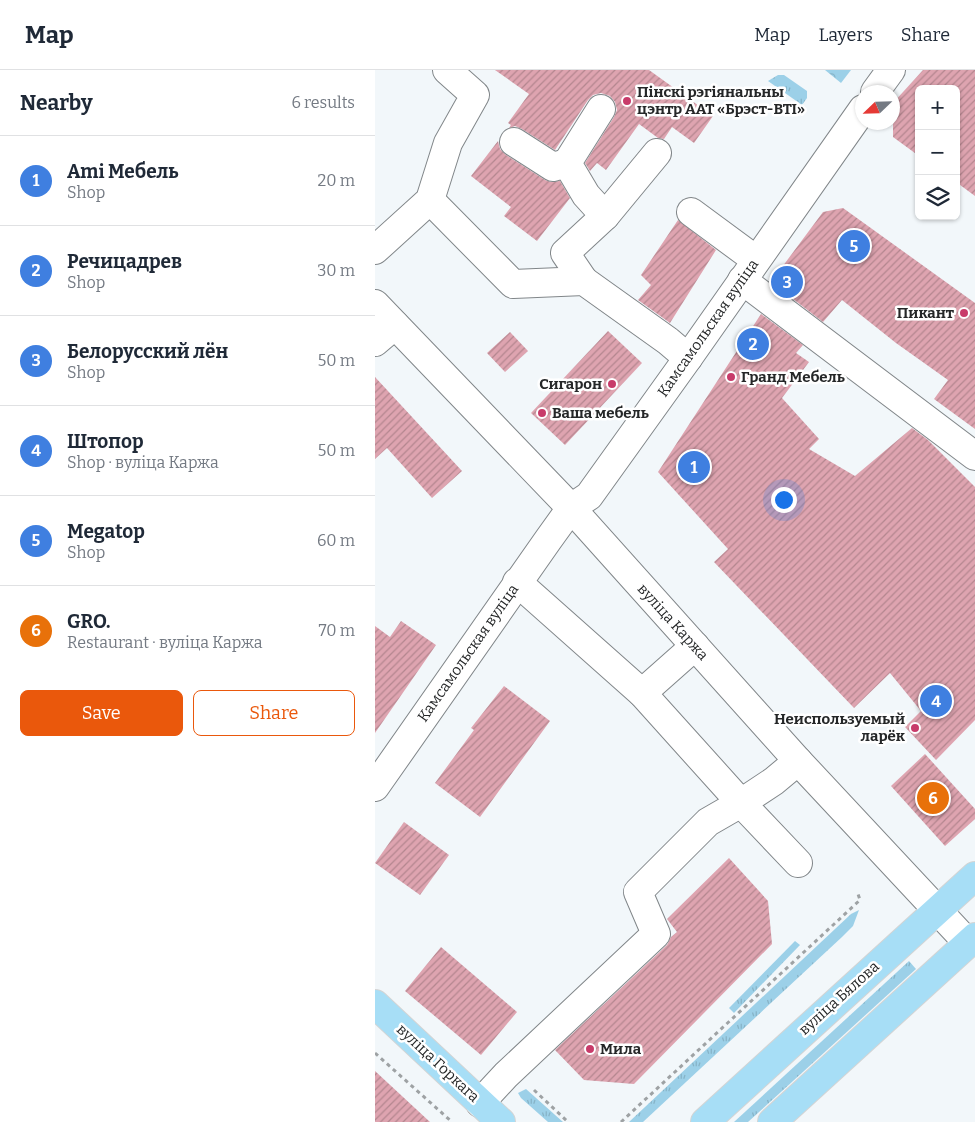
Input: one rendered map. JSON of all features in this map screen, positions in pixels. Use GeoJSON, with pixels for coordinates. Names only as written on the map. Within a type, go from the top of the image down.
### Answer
{"type":"FeatureCollection","features":[{"type":"Feature","properties":{"kind":"main road","name":"вуліца Бялова"},"geometry":{"type":"LineString","coordinates":[[705,1122],[975,876]]}},
{"type":"Feature","properties":{"kind":"main road"},"geometry":{"type":"LineString","coordinates":[[772,1122],[972,940]]}},
{"type":"Feature","properties":{"kind":"main road","name":"вуліца Горкага"},"geometry":{"type":"LineString","coordinates":[[375,1004],[501,1122]]}},
{"type":"Feature","properties":{"kind":"street"},"geometry":{"type":"LineString","coordinates":[[375,250],[430,200],[448,143],[475,95],[447,70]]}},
{"type":"Feature","properties":{"kind":"street"},"geometry":{"type":"LineString","coordinates":[[880,85],[891,70]]}},
{"type":"Feature","properties":{"kind":"street"},"geometry":{"type":"LineString","coordinates":[[514,142],[553,167],[567,162],[601,109]]}},
{"type":"Feature","properties":{"kind":"street","name":"Камсамольская вуліца"},"geometry":{"type":"LineString","coordinates":[[375,787],[517,582],[571,508],[589,496],[855,120]]}},
{"type":"Feature","properties":{"kind":"street"},"geometry":{"type":"LineString","coordinates":[[657,153],[605,216],[565,253],[584,281],[668,341],[688,358]]}},
{"type":"Feature","properties":{"kind":"street"},"geometry":{"type":"LineString","coordinates":[[567,162],[586,195],[605,216]]}},
{"type":"Feature","properties":{"kind":"street"},"geometry":{"type":"LineString","coordinates":[[430,200],[513,284],[584,281]]}},
{"type":"Feature","properties":{"kind":"street"},"geometry":{"type":"LineString","coordinates":[[691,212],[749,270],[975,456]]}},
{"type":"Feature","properties":{"kind":"street","name":"вуліца Каржа"},"geometry":{"type":"LineString","coordinates":[[375,304],[385,334],[571,508],[894,865],[937,909],[972,940]]}},
{"type":"Feature","properties":{"kind":"street"},"geometry":{"type":"LineString","coordinates":[[517,582],[642,693],[741,803],[798,862]]}},
{"type":"Feature","properties":{"kind":"street"},"geometry":{"type":"LineString","coordinates":[[642,693],[695,646]]}},
{"type":"Feature","properties":{"kind":"street"},"geometry":{"type":"LineString","coordinates":[[480,1103],[506,1075],[656,934],[638,892],[708,822],[774,781],[798,761]]}},
{"type":"Feature","properties":{"kind":"path"},"geometry":{"type":"LineString","coordinates":[[621,1122],[860,900],[857,891]]}},
{"type":"Feature","properties":{"kind":"path"},"geometry":{"type":"LineString","coordinates":[[375,1053],[452,1122]]}},
{"type":"Feature","properties":{"kind":"path"},"geometry":{"type":"LineString","coordinates":[[506,1075],[527,1084],[568,1122]]}},
{"type":"Feature","properties":{"kind":"green space"},"geometry":{"type":"Polygon","coordinates":[[[825,70],[851,70],[841,83],[825,70]]]}},
{"type":"Feature","properties":{"kind":"green space"},"geometry":{"type":"Polygon","coordinates":[[[778,75],[784,75],[807,91],[807,98],[802,105],[768,81],[778,75]]]}},
{"type":"Feature","properties":{"kind":"green space"},"geometry":{"type":"Polygon","coordinates":[[[859,910],[853,926],[842,937],[643,1122],[629,1122],[851,914],[859,910]]]}},
{"type":"Feature","properties":{"kind":"green space"},"geometry":{"type":"Polygon","coordinates":[[[795,941],[800,945],[734,1013],[729,1008],[795,941]]]}},
{"type":"Feature","properties":{"kind":"green space"},"geometry":{"type":"Polygon","coordinates":[[[909,961],[916,969],[748,1122],[734,1122],[909,961]]]}},
{"type":"Feature","properties":{"kind":"green space"},"geometry":{"type":"Polygon","coordinates":[[[526,1089],[563,1122],[548,1122],[521,1098],[518,1093],[526,1089]]]}},
{"type":"Feature","properties":{"kind":"building"},"geometry":{"type":"Polygon","coordinates":[[[495,70],[649,70],[713,116],[694,143],[672,127],[664,139],[658,138],[639,124],[606,170],[597,163],[590,171],[585,163],[617,110],[615,102],[610,96],[601,93],[593,95],[555,150],[522,129],[515,126],[509,128],[511,125],[508,123],[529,94],[495,70]]]}},
{"type":"Feature","properties":{"kind":"building"},"geometry":{"type":"Polygon","coordinates":[[[923,70],[975,70],[975,196],[960,185],[960,85],[915,85],[915,153],[893,137],[893,130],[900,130],[900,95],[923,70]]]}},
{"type":"Feature","properties":{"kind":"building"},"geometry":{"type":"Polygon","coordinates":[[[498,141],[500,149],[506,155],[545,180],[551,182],[560,181],[570,198],[537,241],[504,216],[511,207],[471,176],[498,141]]]}},
{"type":"Feature","properties":{"kind":"building"},"geometry":{"type":"Polygon","coordinates":[[[843,208],[975,303],[975,429],[934,399],[948,380],[896,343],[842,300],[823,322],[771,282],[823,212],[843,208]]]}},
{"type":"Feature","properties":{"kind":"building"},"geometry":{"type":"Polygon","coordinates":[[[678,220],[716,250],[670,323],[638,300],[651,285],[641,275],[678,220]]]}},
{"type":"Feature","properties":{"kind":"building"},"geometry":{"type":"Polygon","coordinates":[[[761,314],[803,345],[796,353],[809,362],[782,398],[819,439],[809,449],[855,476],[912,428],[928,440],[975,487],[975,720],[936,760],[905,727],[921,711],[890,673],[854,708],[714,562],[728,549],[658,472],[761,314]]]}},
{"type":"Feature","properties":{"kind":"building"},"geometry":{"type":"Polygon","coordinates":[[[608,331],[642,363],[565,445],[531,413],[608,331]]]}},
{"type":"Feature","properties":{"kind":"building"},"geometry":{"type":"Polygon","coordinates":[[[510,332],[528,351],[505,372],[487,353],[510,332]]]}},
{"type":"Feature","properties":{"kind":"building"},"geometry":{"type":"Polygon","coordinates":[[[375,377],[462,471],[432,498],[387,448],[375,459],[375,377]]]}},
{"type":"Feature","properties":{"kind":"building"},"geometry":{"type":"Polygon","coordinates":[[[401,621],[436,645],[375,733],[375,626],[390,637],[401,621]]]}},
{"type":"Feature","properties":{"kind":"building"},"geometry":{"type":"Polygon","coordinates":[[[504,686],[550,721],[480,817],[435,783],[474,730],[471,728],[504,686]]]}},
{"type":"Feature","properties":{"kind":"building"},"geometry":{"type":"Polygon","coordinates":[[[925,754],[975,809],[975,819],[945,846],[891,786],[925,754]]]}},
{"type":"Feature","properties":{"kind":"building"},"geometry":{"type":"Polygon","coordinates":[[[404,822],[449,855],[420,895],[375,863],[404,822]]]}},
{"type":"Feature","properties":{"kind":"building"},"geometry":{"type":"Polygon","coordinates":[[[729,858],[768,901],[772,944],[634,1084],[584,1080],[555,1050],[667,945],[671,937],[677,932],[667,919],[729,858]]]}},
{"type":"Feature","properties":{"kind":"building"},"geometry":{"type":"Polygon","coordinates":[[[441,947],[517,1012],[481,1055],[405,991],[441,947]]]}},
{"type":"Feature","properties":{"kind":"building"},"geometry":{"type":"Polygon","coordinates":[[[375,1071],[430,1122],[375,1122],[375,1071]]]}},
{"type":"Feature","properties":{"kind":"place","name":"Пінскі рэгіянальны цэнтр ААТ «Брэст-ВТІ»"},"geometry":{"type":"Point","coordinates":[627,101]}},
{"type":"Feature","properties":{"kind":"place","name":"Megatop"},"geometry":{"type":"Point","coordinates":[854,246]}},
{"type":"Feature","properties":{"kind":"place","name":"Белорусский лён"},"geometry":{"type":"Point","coordinates":[787,282]}},
{"type":"Feature","properties":{"kind":"place","name":"Пикант"},"geometry":{"type":"Point","coordinates":[964,313]}},
{"type":"Feature","properties":{"kind":"place","name":"Речицадрев"},"geometry":{"type":"Point","coordinates":[753,344]}},
{"type":"Feature","properties":{"kind":"place","name":"Гранд Мебель"},"geometry":{"type":"Point","coordinates":[731,377]}},
{"type":"Feature","properties":{"kind":"place","name":"Сигарон"},"geometry":{"type":"Point","coordinates":[612,384]}},
{"type":"Feature","properties":{"kind":"place","name":"Ваша мебель"},"geometry":{"type":"Point","coordinates":[542,413]}},
{"type":"Feature","properties":{"kind":"place","name":"Ami Мебель"},"geometry":{"type":"Point","coordinates":[694,467]}},
{"type":"Feature","properties":{"kind":"place","name":"Штопор"},"geometry":{"type":"Point","coordinates":[936,701]}},
{"type":"Feature","properties":{"kind":"place","name":"Неиспользуемый ларёк"},"geometry":{"type":"Point","coordinates":[915,728]}},
{"type":"Feature","properties":{"kind":"place","name":"GRO."},"geometry":{"type":"Point","coordinates":[933,798]}},
{"type":"Feature","properties":{"kind":"place","name":"Мила"},"geometry":{"type":"Point","coordinates":[590,1049]}}]}
